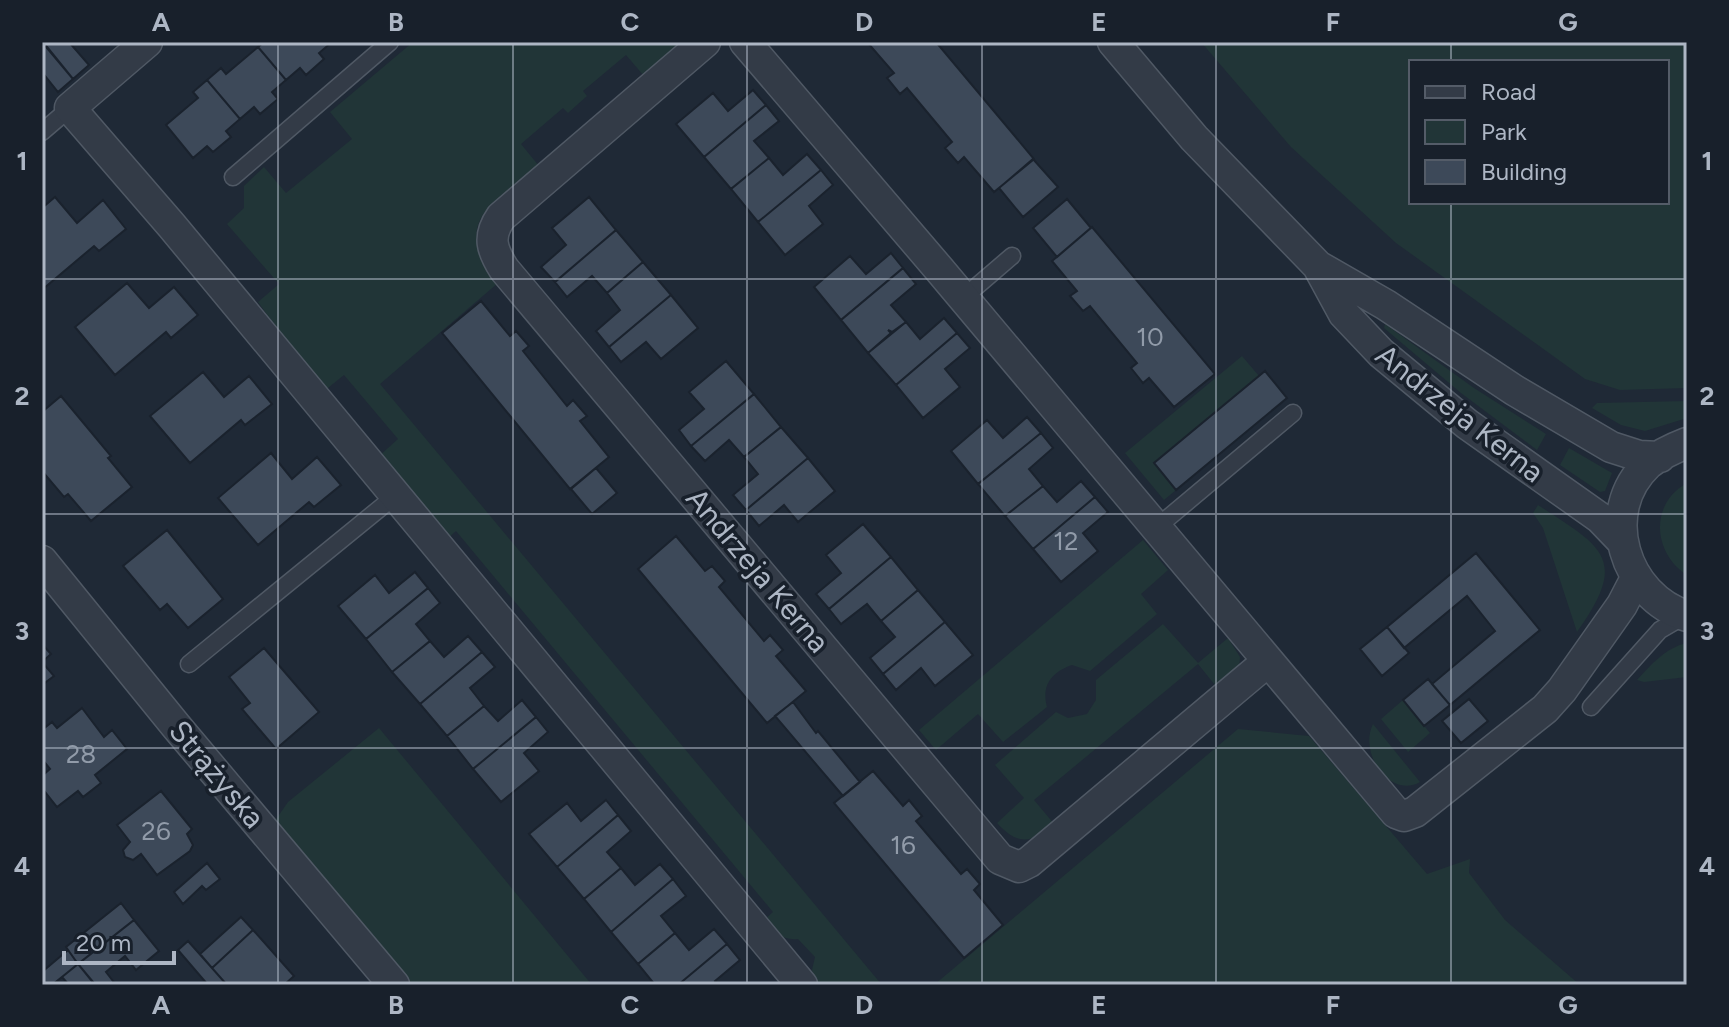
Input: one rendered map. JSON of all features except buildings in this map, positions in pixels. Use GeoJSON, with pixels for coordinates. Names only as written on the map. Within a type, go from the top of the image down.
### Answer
{"type":"FeatureCollection","features":[{"type":"Feature","properties":{"kind":"street"},"geometry":{"type":"LineString","coordinates":[[147,42],[70,108],[172,226],[802,985]]}},
{"type":"Feature","properties":{"kind":"street","name":"Andrzeja Kerna"},"geometry":{"type":"LineString","coordinates":[[705,42],[501,217],[494,226],[491,239],[493,252],[504,269],[1000,859],[1019,867],[1029,862],[1267,662]]}},
{"type":"Feature","properties":{"kind":"street"},"geometry":{"type":"LineString","coordinates":[[745,42],[1396,813],[1404,816],[1415,812],[1474,767],[1557,696],[1622,605],[1636,578]]}},
{"type":"Feature","properties":{"kind":"street","name":"Andrzeja Kerna"},"geometry":{"type":"LineString","coordinates":[[1113,42],[1194,138],[1318,266],[1344,314],[1399,369],[1467,424],[1600,518],[1622,541]]}},
{"type":"Feature","properties":{"kind":"street","name":"Andrzeja Kerna"},"geometry":{"type":"LineString","coordinates":[[1318,266],[1386,305],[1514,390],[1611,447],[1639,456],[1660,457]]}},
{"type":"Feature","properties":{"kind":"street","name":"Andrzeja Kerna"},"geometry":{"type":"LineString","coordinates":[[1685,616],[1656,601],[1636,578],[1622,541],[1622,517],[1631,490],[1649,464],[1687,443]]}},
{"type":"Feature","properties":{"kind":"street","name":"Strążyska"},"geometry":{"type":"LineString","coordinates":[[42,561],[385,982]]}},
{"type":"Feature","properties":{"kind":"lane"},"geometry":{"type":"LineString","coordinates":[[233,177],[390,42]]}},
{"type":"Feature","properties":{"kind":"lane"},"geometry":{"type":"LineString","coordinates":[[42,132],[70,108]]}},
{"type":"Feature","properties":{"kind":"lane"},"geometry":{"type":"LineString","coordinates":[[963,298],[1012,256]]}},
{"type":"Feature","properties":{"kind":"lane"},"geometry":{"type":"LineString","coordinates":[[1156,528],[1293,413]]}},
{"type":"Feature","properties":{"kind":"lane"},"geometry":{"type":"LineString","coordinates":[[189,664],[395,496]]}},
{"type":"Feature","properties":{"kind":"lane"},"geometry":{"type":"LineString","coordinates":[[1591,707],[1660,630],[1685,616]]}},
{"type":"Feature","properties":{"kind":"green space"},"geometry":{"type":"Polygon","coordinates":[[[413,42],[686,42],[644,76],[626,55],[583,91],[587,96],[568,113],[563,108],[521,144],[539,166],[492,204],[482,216],[477,229],[477,244],[498,283],[380,384],[882,985],[815,985],[812,970],[815,957],[798,939],[783,937],[763,921],[773,912],[456,531],[446,540],[378,457],[398,439],[344,375],[323,392],[258,302],[279,284],[227,224],[244,208],[244,186],[264,167],[286,193],[352,139],[330,112],[413,42]]]}},
{"type":"Feature","properties":{"kind":"green space"},"geometry":{"type":"Polygon","coordinates":[[[1201,42],[1687,42],[1687,388],[1620,390],[1585,379],[1396,243],[1291,147],[1201,42]]]}},
{"type":"Feature","properties":{"kind":"green space"},"geometry":{"type":"Polygon","coordinates":[[[1385,324],[1474,388],[1546,434],[1537,450],[1461,393],[1384,328],[1385,324]]]}},
{"type":"Feature","properties":{"kind":"green space"},"geometry":{"type":"Polygon","coordinates":[[[1242,356],[1259,376],[1155,463],[1176,490],[1164,500],[1125,453],[1242,356]]]}},
{"type":"Feature","properties":{"kind":"green space"},"geometry":{"type":"Polygon","coordinates":[[[1687,401],[1687,418],[1645,431],[1621,425],[1592,408],[1597,403],[1687,401]]]}},
{"type":"Feature","properties":{"kind":"green space"},"geometry":{"type":"Polygon","coordinates":[[[1569,448],[1612,473],[1605,491],[1600,492],[1560,465],[1569,448]]]}},
{"type":"Feature","properties":{"kind":"green space"},"geometry":{"type":"Polygon","coordinates":[[[1687,483],[1687,575],[1667,554],[1660,529],[1666,503],[1687,483]]]}},
{"type":"Feature","properties":{"kind":"green space"},"geometry":{"type":"Polygon","coordinates":[[[1538,505],[1579,532],[1601,556],[1605,570],[1602,587],[1577,632],[1543,528],[1533,513],[1538,505]]]}},
{"type":"Feature","properties":{"kind":"green space"},"geometry":{"type":"Polygon","coordinates":[[[1143,540],[1168,570],[1141,594],[1157,614],[1090,671],[1072,665],[1059,671],[1047,686],[1047,707],[1003,742],[978,714],[936,750],[919,730],[1143,540]]]}},
{"type":"Feature","properties":{"kind":"green space"},"geometry":{"type":"Polygon","coordinates":[[[1163,624],[1198,663],[1228,638],[1240,657],[1239,669],[1219,690],[1198,664],[1034,800],[1055,825],[1032,838],[1012,836],[997,823],[1024,798],[995,765],[1056,712],[1068,718],[1087,714],[1096,700],[1096,680],[1163,624]]]}},
{"type":"Feature","properties":{"kind":"green space"},"geometry":{"type":"Polygon","coordinates":[[[1687,643],[1687,677],[1644,682],[1637,680],[1665,653],[1687,643]]]}},
{"type":"Feature","properties":{"kind":"green space"},"geometry":{"type":"Polygon","coordinates":[[[1403,700],[1430,733],[1408,752],[1381,719],[1403,700]]]}},
{"type":"Feature","properties":{"kind":"green space"},"geometry":{"type":"Polygon","coordinates":[[[1373,724],[1420,782],[1409,786],[1398,784],[1380,771],[1370,748],[1373,724]]]}},
{"type":"Feature","properties":{"kind":"green space"},"geometry":{"type":"Polygon","coordinates":[[[379,728],[592,985],[407,985],[272,825],[288,802],[379,728]]]}},
{"type":"Feature","properties":{"kind":"green space"},"geometry":{"type":"Polygon","coordinates":[[[1238,729],[1309,736],[1427,874],[1470,859],[1469,873],[1505,920],[1580,985],[934,985],[1238,729]]]}}]}
